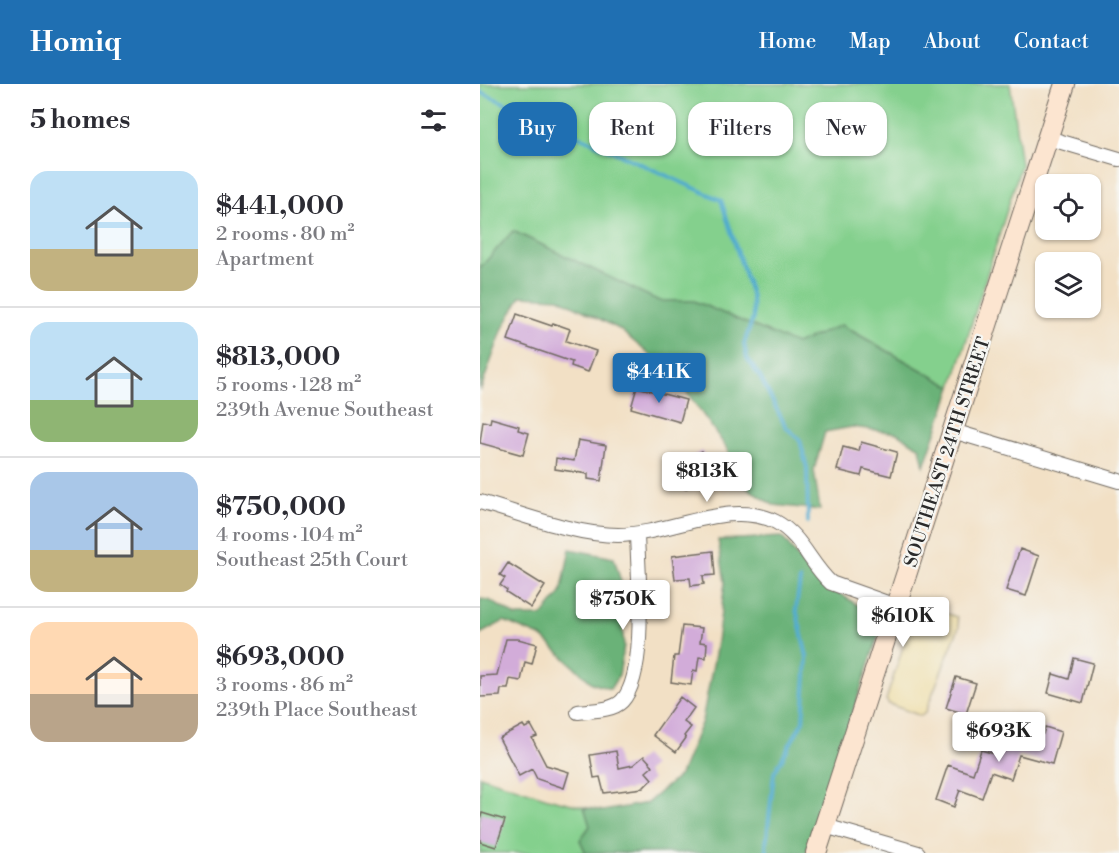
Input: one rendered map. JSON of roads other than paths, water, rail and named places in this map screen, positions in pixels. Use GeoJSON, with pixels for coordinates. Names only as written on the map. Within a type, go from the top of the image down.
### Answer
{"type":"FeatureCollection","features":[{"type":"Feature","properties":{"kind":"street","name":"SOUTHEAST 24TH STREET"},"geometry":{"type":"LineString","coordinates":[[816,853],[1065,84]]}},
{"type":"Feature","properties":{"kind":"street"},"geometry":{"type":"LineString","coordinates":[[1048,138],[1119,159]]}},
{"type":"Feature","properties":{"kind":"street"},"geometry":{"type":"LineString","coordinates":[[953,431],[1119,481]]}},
{"type":"Feature","properties":{"kind":"street"},"geometry":{"type":"LineString","coordinates":[[480,502],[588,532],[604,534],[637,534],[724,515],[744,513],[758,515],[788,529],[823,576],[831,583],[897,606]]}},
{"type":"Feature","properties":{"kind":"street"},"geometry":{"type":"LineString","coordinates":[[578,712],[616,705],[629,691],[633,680],[639,640],[637,534]]}},
{"type":"Feature","properties":{"kind":"street"},"geometry":{"type":"LineString","coordinates":[[825,826],[918,853]]}},
{"type":"Feature","properties":{"kind":"waterway"},"geometry":{"type":"LineString","coordinates":[[480,92],[721,200],[752,297],[753,318],[744,344],[747,358],[760,377],[786,427],[800,440],[807,468],[808,522]]}},
{"type":"Feature","properties":{"kind":"waterway"},"geometry":{"type":"LineString","coordinates":[[767,853],[774,773],[803,721],[807,657],[796,609],[800,580]]}}]}
